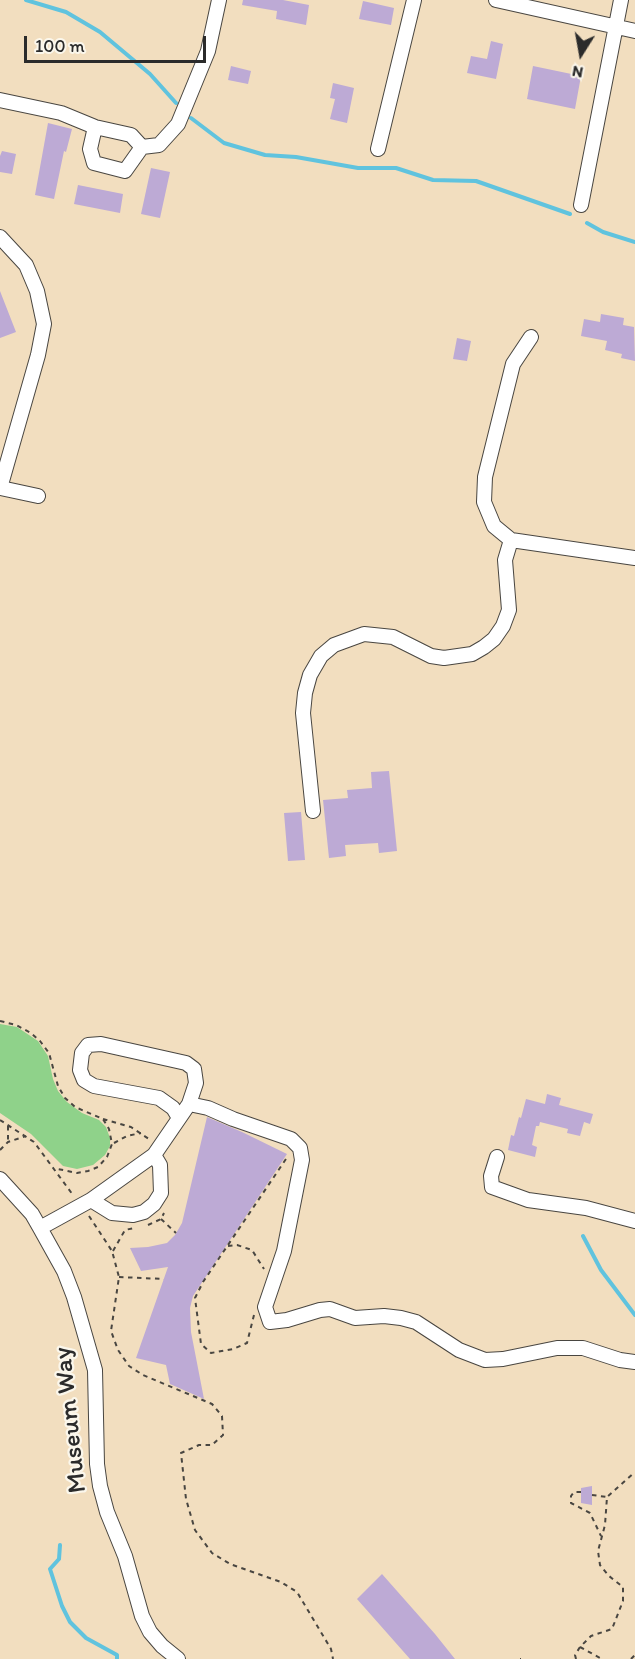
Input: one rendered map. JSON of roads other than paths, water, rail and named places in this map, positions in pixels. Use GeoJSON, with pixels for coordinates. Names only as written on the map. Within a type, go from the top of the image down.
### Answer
{"type":"FeatureCollection","features":[{"type":"Feature","properties":{"kind":"street"},"geometry":{"type":"LineString","coordinates":[[95,127],[90,149],[94,163],[125,171],[141,147],[159,145],[178,124],[200,72],[208,51],[219,0]]}},
{"type":"Feature","properties":{"kind":"street"},"geometry":{"type":"LineString","coordinates":[[378,150],[414,0]]}},
{"type":"Feature","properties":{"kind":"street"},"geometry":{"type":"LineString","coordinates":[[496,0],[635,31]]}},
{"type":"Feature","properties":{"kind":"street"},"geometry":{"type":"LineString","coordinates":[[580,205],[621,0]]}},
{"type":"Feature","properties":{"kind":"street"},"geometry":{"type":"LineString","coordinates":[[0,100],[61,113],[95,127],[131,135],[141,147]]}},
{"type":"Feature","properties":{"kind":"street"},"geometry":{"type":"LineString","coordinates":[[0,237],[26,265],[37,291],[44,324],[38,354],[6,448],[0,488],[38,496]]}},
{"type":"Feature","properties":{"kind":"street"},"geometry":{"type":"LineString","coordinates":[[531,337],[513,364],[485,477],[483,502],[494,526],[511,540],[635,558]]}},
{"type":"Feature","properties":{"kind":"street"},"geometry":{"type":"LineString","coordinates":[[314,811],[303,713],[310,675],[321,656],[334,645],[364,634],[393,637],[431,656],[444,658],[472,654],[484,647],[494,639],[503,626],[509,610],[505,560],[511,540]]}},
{"type":"Feature","properties":{"kind":"street"},"geometry":{"type":"LineString","coordinates":[[40,1228],[86,1202],[157,1151],[189,1104],[196,1083],[194,1069],[186,1063],[101,1044],[88,1045],[82,1053],[80,1070],[84,1080],[94,1086],[159,1098],[173,1108],[179,1118]]}},
{"type":"Feature","properties":{"kind":"street"},"geometry":{"type":"LineString","coordinates":[[189,1104],[208,1108],[291,1139],[300,1148],[302,1160],[284,1251],[265,1307],[270,1322],[288,1320],[330,1309],[355,1317],[384,1316],[416,1322],[459,1350],[484,1360],[503,1359],[557,1348],[583,1348],[620,1360],[635,1362]]}},
{"type":"Feature","properties":{"kind":"street"},"geometry":{"type":"LineString","coordinates":[[86,1202],[112,1213],[133,1215],[144,1212],[154,1204],[161,1193],[157,1151]]}},
{"type":"Feature","properties":{"kind":"street"},"geometry":{"type":"LineString","coordinates":[[497,1157],[491,1176],[492,1187],[528,1200],[586,1208],[635,1221]]}},
{"type":"Feature","properties":{"kind":"street","name":"Museum Way"},"geometry":{"type":"LineString","coordinates":[[0,1179],[32,1214],[64,1270],[95,1370],[97,1464],[106,1512],[125,1556],[142,1616],[150,1632],[178,1659]]}},
{"type":"Feature","properties":{"kind":"waterway"},"geometry":{"type":"LineString","coordinates":[[26,0],[66,12],[100,32],[150,74],[176,103]]}},
{"type":"Feature","properties":{"kind":"waterway"},"geometry":{"type":"LineString","coordinates":[[191,118],[224,143],[265,155],[296,157],[358,168],[396,168],[433,180],[476,181],[570,214]]}},
{"type":"Feature","properties":{"kind":"waterway"},"geometry":{"type":"LineString","coordinates":[[587,223],[603,232],[635,242]]}},
{"type":"Feature","properties":{"kind":"waterway"},"geometry":{"type":"LineString","coordinates":[[583,1236],[601,1270],[635,1315]]}},
{"type":"Feature","properties":{"kind":"waterway"},"geometry":{"type":"LineString","coordinates":[[60,1545],[59,1559],[50,1569],[62,1606],[70,1622],[86,1638],[117,1655],[117,1659]]}}]}
